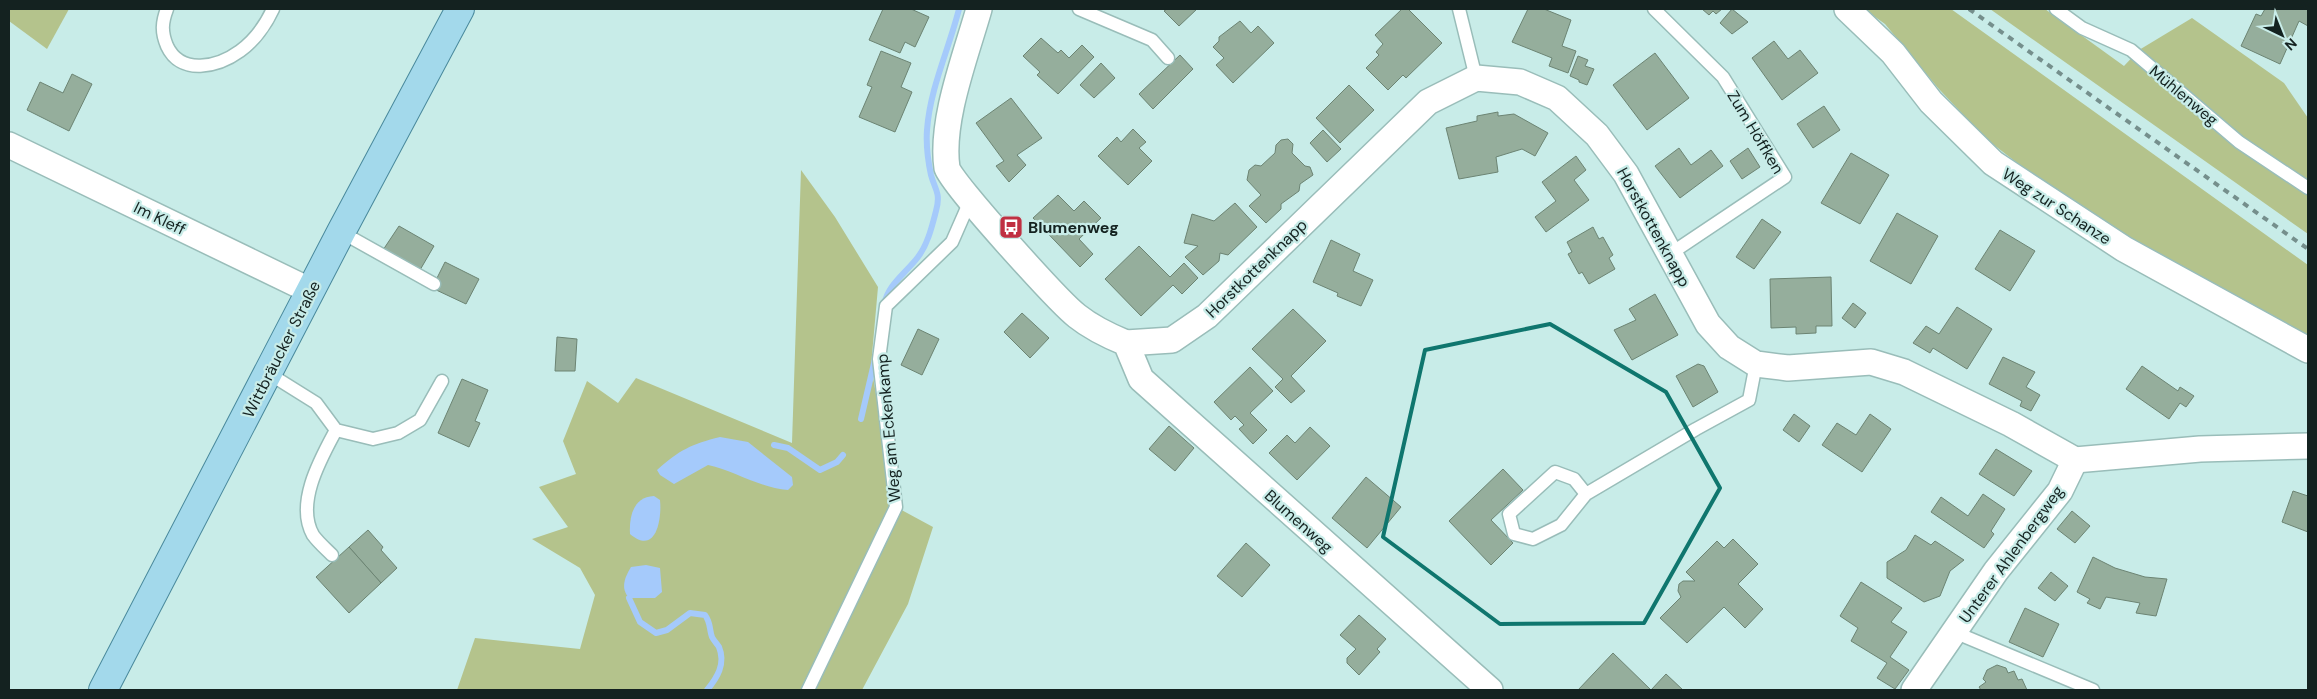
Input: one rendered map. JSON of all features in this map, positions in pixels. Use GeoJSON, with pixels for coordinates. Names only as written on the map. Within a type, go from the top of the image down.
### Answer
{"type":"FeatureCollection","features":[{"type":"Feature","properties":{"kind":"main road","name":"Wittbräucker Straße"},"geometry":{"type":"LineString","coordinates":[[103,690],[341,232],[460,9]]}},
{"type":"Feature","properties":{"kind":"street"},"geometry":{"type":"LineString","coordinates":[[979,9],[951,109],[945,143],[947,170],[970,201],[1076,315],[1102,332],[1126,343]]}},
{"type":"Feature","properties":{"kind":"street","name":"Weg zur Schanze"},"geometry":{"type":"LineString","coordinates":[[1847,9],[1893,54],[1931,102],[1993,163],[2124,249],[2308,350]]}},
{"type":"Feature","properties":{"kind":"street","name":"Horstkottenknapp"},"geometry":{"type":"LineString","coordinates":[[1126,343],[1172,340],[1207,316],[1428,102],[1476,78],[1520,82],[1558,98],[1597,135],[1626,174],[1708,324],[1729,347],[1756,364],[1788,368],[1871,362],[1913,377],[2011,424],[2075,460]]}},
{"type":"Feature","properties":{"kind":"street","name":"Im Kleff"},"geometry":{"type":"LineString","coordinates":[[9,145],[311,291]]}},
{"type":"Feature","properties":{"kind":"street","name":"Blumenweg"},"geometry":{"type":"LineString","coordinates":[[1126,343],[1141,379],[1490,690]]}},
{"type":"Feature","properties":{"kind":"street"},"geometry":{"type":"LineString","coordinates":[[2075,460],[2200,450],[2308,446]]}},
{"type":"Feature","properties":{"kind":"street","name":"Unterer Ahlenbergweg"},"geometry":{"type":"LineString","coordinates":[[1914,690],[1996,571],[2060,491],[2075,460]]}},
{"type":"Feature","properties":{"kind":"lane"},"geometry":{"type":"LineString","coordinates":[[166,9],[161,24],[165,41],[171,54],[182,64],[200,67],[225,60],[241,51],[263,26],[273,9]]}},
{"type":"Feature","properties":{"kind":"lane"},"geometry":{"type":"LineString","coordinates":[[1079,9],[1152,40],[1168,58]]}},
{"type":"Feature","properties":{"kind":"lane"},"geometry":{"type":"LineString","coordinates":[[1459,9],[1476,78]]}},
{"type":"Feature","properties":{"kind":"lane","name":"Zum Höffken"},"geometry":{"type":"LineString","coordinates":[[1654,9],[1723,77],[1785,177],[1670,254]]}},
{"type":"Feature","properties":{"kind":"lane","name":"Mühlenweg"},"geometry":{"type":"LineString","coordinates":[[2056,9],[2082,28],[2131,50],[2239,142],[2308,188]]}},
{"type":"Feature","properties":{"kind":"lane","name":"Weg am Eckenkamp"},"geometry":{"type":"LineString","coordinates":[[808,690],[896,507],[879,359],[886,306],[952,242],[970,201]]}},
{"type":"Feature","properties":{"kind":"lane"},"geometry":{"type":"LineString","coordinates":[[341,232],[434,284]]}},
{"type":"Feature","properties":{"kind":"lane"},"geometry":{"type":"LineString","coordinates":[[1586,494],[1574,480],[1555,472],[1509,514],[1514,534],[1533,539],[1561,525],[1586,494],[1749,400],[1756,364]]}},
{"type":"Feature","properties":{"kind":"lane"},"geometry":{"type":"LineString","coordinates":[[268,373],[316,403],[336,430],[373,439],[398,433],[420,420],[442,381]]}},
{"type":"Feature","properties":{"kind":"lane"},"geometry":{"type":"LineString","coordinates":[[332,555],[314,535],[307,515],[313,473],[336,430]]}},
{"type":"Feature","properties":{"kind":"lane"},"geometry":{"type":"LineString","coordinates":[[1954,632],[2093,690]]}},
{"type":"Feature","properties":{"kind":"highlighted area"},"geometry":{"type":"Polygon","coordinates":[[[1550,324],[1666,392],[1720,488],[1644,623],[1500,624],[1383,537],[1425,350],[1550,324]]]}},
{"type":"Feature","properties":{"kind":"green space"},"geometry":{"type":"Polygon","coordinates":[[[9,9],[69,9],[47,49],[9,21],[9,9]]]}},
{"type":"Feature","properties":{"kind":"green space"},"geometry":{"type":"Polygon","coordinates":[[[1864,9],[1951,9],[2308,265],[2308,336],[2148,251],[2039,180],[1985,138],[1938,88],[1885,24],[1864,9]]]}},
{"type":"Feature","properties":{"kind":"green space"},"geometry":{"type":"Polygon","coordinates":[[[1990,9],[2045,9],[2124,66],[2139,50],[2192,18],[2284,83],[2308,118],[2308,234],[1990,9]]]}},
{"type":"Feature","properties":{"kind":"green space"},"geometry":{"type":"Polygon","coordinates":[[[801,170],[835,217],[878,287],[871,366],[896,507],[933,527],[908,604],[862,690],[457,690],[475,638],[580,649],[595,595],[580,568],[532,539],[568,527],[539,487],[576,474],[563,441],[587,381],[618,403],[636,378],[792,443],[801,170]]]}},
{"type":"Feature","properties":{"kind":"water"},"geometry":{"type":"Polygon","coordinates":[[[720,437],[748,442],[792,477],[793,485],[788,490],[778,489],[708,465],[674,484],[660,475],[657,470],[672,457],[686,449],[701,442],[720,437]]]}},
{"type":"Feature","properties":{"kind":"water"},"geometry":{"type":"Polygon","coordinates":[[[654,496],[660,500],[660,516],[656,532],[646,541],[639,540],[630,534],[630,521],[634,509],[641,500],[654,496]]]}},
{"type":"Feature","properties":{"kind":"water"},"geometry":{"type":"Polygon","coordinates":[[[646,565],[660,568],[662,592],[655,598],[629,598],[624,586],[631,567],[646,565]]]}},
{"type":"Feature","properties":{"kind":"building"},"geometry":{"type":"Polygon","coordinates":[[[883,9],[911,9],[929,17],[915,47],[905,42],[900,53],[869,40],[883,9]]]}},
{"type":"Feature","properties":{"kind":"building"},"geometry":{"type":"Polygon","coordinates":[[[1167,9],[1197,9],[1179,26],[1164,11],[1167,9]]]}},
{"type":"Feature","properties":{"kind":"building"},"geometry":{"type":"Polygon","coordinates":[[[1402,9],[1408,9],[1442,43],[1406,78],[1403,75],[1388,90],[1366,68],[1379,55],[1376,52],[1383,44],[1375,35],[1402,9]]]}},
{"type":"Feature","properties":{"kind":"building"},"geometry":{"type":"Polygon","coordinates":[[[1528,9],[1544,9],[1571,20],[1562,46],[1576,51],[1568,73],[1549,66],[1552,58],[1512,42],[1528,9]]]}},
{"type":"Feature","properties":{"kind":"building"},"geometry":{"type":"Polygon","coordinates":[[[1702,9],[1722,9],[1716,14],[1713,11],[1709,15],[1702,9]]]}},
{"type":"Feature","properties":{"kind":"building"},"geometry":{"type":"Polygon","coordinates":[[[1732,9],[1748,22],[1732,34],[1720,23],[1732,9]]]}},
{"type":"Feature","properties":{"kind":"building"},"geometry":{"type":"Polygon","coordinates":[[[2265,9],[2308,9],[2308,26],[2299,21],[2280,64],[2241,46],[2256,14],[2261,16],[2265,9]]]}},
{"type":"Feature","properties":{"kind":"building"},"geometry":{"type":"Polygon","coordinates":[[[1240,21],[1251,33],[1258,26],[1274,43],[1233,83],[1216,65],[1224,58],[1213,47],[1219,41],[1219,37],[1240,21]]]}},
{"type":"Feature","properties":{"kind":"building"},"geometry":{"type":"Polygon","coordinates":[[[1041,38],[1058,53],[1061,50],[1069,58],[1082,45],[1094,57],[1058,94],[1037,75],[1040,72],[1023,56],[1041,38]]]}},
{"type":"Feature","properties":{"kind":"building"},"geometry":{"type":"Polygon","coordinates":[[[1774,41],[1788,59],[1800,50],[1818,73],[1782,100],[1752,58],[1774,41]]]}},
{"type":"Feature","properties":{"kind":"building"},"geometry":{"type":"Polygon","coordinates":[[[881,51],[911,63],[901,87],[912,92],[895,132],[859,117],[872,87],[867,85],[881,51]]]}},
{"type":"Feature","properties":{"kind":"building"},"geometry":{"type":"Polygon","coordinates":[[[1655,53],[1689,98],[1647,130],[1613,85],[1655,53]]]}},
{"type":"Feature","properties":{"kind":"building"},"geometry":{"type":"Polygon","coordinates":[[[1180,55],[1193,69],[1153,109],[1139,94],[1180,55]]]}},
{"type":"Feature","properties":{"kind":"building"},"geometry":{"type":"Polygon","coordinates":[[[1578,56],[1588,60],[1585,66],[1594,69],[1587,85],[1570,76],[1578,56]]]}},
{"type":"Feature","properties":{"kind":"building"},"geometry":{"type":"Polygon","coordinates":[[[1101,63],[1115,78],[1094,98],[1080,85],[1101,63]]]}},
{"type":"Feature","properties":{"kind":"building"},"geometry":{"type":"Polygon","coordinates":[[[72,74],[92,84],[69,131],[27,110],[40,82],[63,93],[72,74]]]}},
{"type":"Feature","properties":{"kind":"building"},"geometry":{"type":"Polygon","coordinates":[[[1349,85],[1374,110],[1340,143],[1316,118],[1349,85]]]}},
{"type":"Feature","properties":{"kind":"building"},"geometry":{"type":"Polygon","coordinates":[[[1011,98],[1042,138],[1017,155],[1026,165],[1009,182],[996,166],[1004,161],[976,123],[1011,98]]]}},
{"type":"Feature","properties":{"kind":"building"},"geometry":{"type":"Polygon","coordinates":[[[1824,106],[1840,130],[1813,148],[1797,124],[1824,106]]]}},
{"type":"Feature","properties":{"kind":"building"},"geometry":{"type":"Polygon","coordinates":[[[1498,112],[1498,116],[1514,114],[1548,133],[1535,156],[1522,149],[1496,157],[1498,172],[1459,179],[1446,128],[1477,121],[1477,116],[1498,112]]]}},
{"type":"Feature","properties":{"kind":"building"},"geometry":{"type":"Polygon","coordinates":[[[1133,129],[1146,142],[1139,148],[1152,161],[1128,185],[1098,156],[1117,137],[1121,142],[1133,129]]]}},
{"type":"Feature","properties":{"kind":"building"},"geometry":{"type":"Polygon","coordinates":[[[1323,130],[1341,149],[1327,162],[1310,143],[1323,130]]]}},
{"type":"Feature","properties":{"kind":"building"},"geometry":{"type":"Polygon","coordinates":[[[1288,139],[1293,144],[1292,153],[1305,166],[1310,167],[1313,175],[1300,184],[1299,191],[1281,204],[1281,209],[1266,223],[1249,206],[1261,195],[1247,180],[1249,170],[1255,165],[1261,166],[1275,153],[1276,145],[1281,140],[1288,139]]]}},
{"type":"Feature","properties":{"kind":"building"},"geometry":{"type":"Polygon","coordinates":[[[1679,148],[1691,165],[1711,150],[1723,166],[1680,198],[1655,166],[1679,148]]]}},
{"type":"Feature","properties":{"kind":"building"},"geometry":{"type":"Polygon","coordinates":[[[1748,148],[1760,167],[1742,179],[1730,161],[1748,148]]]}},
{"type":"Feature","properties":{"kind":"building"},"geometry":{"type":"Polygon","coordinates":[[[1851,153],[1889,175],[1860,224],[1821,203],[1851,153]]]}},
{"type":"Feature","properties":{"kind":"building"},"geometry":{"type":"Polygon","coordinates":[[[1576,156],[1586,170],[1574,180],[1589,200],[1546,232],[1535,217],[1556,201],[1542,182],[1576,156]]]}},
{"type":"Feature","properties":{"kind":"building"},"geometry":{"type":"Polygon","coordinates":[[[1058,195],[1074,211],[1084,201],[1101,218],[1079,239],[1093,254],[1080,267],[1033,218],[1058,195]]]}},
{"type":"Feature","properties":{"kind":"building"},"geometry":{"type":"Polygon","coordinates":[[[1235,203],[1257,227],[1228,255],[1220,253],[1219,261],[1203,275],[1185,257],[1198,246],[1184,243],[1192,214],[1214,221],[1235,203]]]}},
{"type":"Feature","properties":{"kind":"building"},"geometry":{"type":"Polygon","coordinates":[[[1897,213],[1938,236],[1911,284],[1870,261],[1897,213]]]}},
{"type":"Feature","properties":{"kind":"building"},"geometry":{"type":"Polygon","coordinates":[[[1762,219],[1781,232],[1754,269],[1736,257],[1762,219]]]}},
{"type":"Feature","properties":{"kind":"building"},"geometry":{"type":"Polygon","coordinates":[[[399,226],[434,246],[420,270],[383,250],[399,226]]]}},
{"type":"Feature","properties":{"kind":"building"},"geometry":{"type":"Polygon","coordinates":[[[1593,227],[1599,239],[1603,237],[1613,255],[1609,258],[1615,269],[1589,284],[1582,272],[1579,274],[1568,254],[1572,252],[1567,242],[1593,227]]]}},
{"type":"Feature","properties":{"kind":"building"},"geometry":{"type":"Polygon","coordinates":[[[2000,230],[2035,251],[2010,291],[1975,269],[2000,230]]]}},
{"type":"Feature","properties":{"kind":"building"},"geometry":{"type":"Polygon","coordinates":[[[1331,240],[1360,254],[1353,271],[1373,280],[1361,306],[1337,296],[1338,293],[1313,282],[1331,240]]]}},
{"type":"Feature","properties":{"kind":"building"},"geometry":{"type":"Polygon","coordinates":[[[1139,246],[1170,277],[1184,263],[1198,278],[1182,294],[1173,285],[1141,316],[1105,279],[1139,246]]]}},
{"type":"Feature","properties":{"kind":"building"},"geometry":{"type":"Polygon","coordinates":[[[445,262],[479,279],[466,304],[432,288],[445,262]]]}},
{"type":"Feature","properties":{"kind":"building"},"geometry":{"type":"Polygon","coordinates":[[[1831,277],[1832,326],[1816,326],[1816,333],[1796,334],[1796,327],[1771,328],[1770,279],[1831,277]]]}},
{"type":"Feature","properties":{"kind":"building"},"geometry":{"type":"Polygon","coordinates":[[[1655,294],[1678,335],[1632,360],[1614,330],[1636,320],[1629,309],[1655,294]]]}},
{"type":"Feature","properties":{"kind":"building"},"geometry":{"type":"Polygon","coordinates":[[[1853,303],[1866,313],[1855,328],[1842,318],[1853,303]]]}},
{"type":"Feature","properties":{"kind":"building"},"geometry":{"type":"Polygon","coordinates":[[[1957,307],[1992,329],[1967,369],[1933,348],[1930,353],[1913,343],[1926,326],[1939,334],[1957,307]]]}},
{"type":"Feature","properties":{"kind":"building"},"geometry":{"type":"Polygon","coordinates":[[[1293,309],[1326,341],[1291,376],[1305,391],[1291,403],[1275,387],[1283,379],[1252,349],[1293,309]]]}},
{"type":"Feature","properties":{"kind":"building"},"geometry":{"type":"Polygon","coordinates":[[[1022,313],[1049,338],[1030,358],[1004,332],[1022,313]]]}},
{"type":"Feature","properties":{"kind":"building"},"geometry":{"type":"Polygon","coordinates":[[[918,329],[939,339],[922,375],[901,365],[918,329]]]}},
{"type":"Feature","properties":{"kind":"building"},"geometry":{"type":"Polygon","coordinates":[[[557,337],[577,339],[575,371],[555,371],[557,337]]]}},
{"type":"Feature","properties":{"kind":"building"},"geometry":{"type":"Polygon","coordinates":[[[2003,357],[2035,372],[2026,387],[2040,395],[2031,411],[2020,406],[2022,401],[1989,384],[2003,357]]]}},
{"type":"Feature","properties":{"kind":"building"},"geometry":{"type":"Polygon","coordinates":[[[1698,364],[1704,366],[1718,392],[1693,407],[1676,376],[1698,364]]]}},
{"type":"Feature","properties":{"kind":"building"},"geometry":{"type":"Polygon","coordinates":[[[2142,366],[2178,391],[2180,387],[2194,396],[2186,407],[2180,403],[2169,419],[2126,389],[2142,366]]]}},
{"type":"Feature","properties":{"kind":"building"},"geometry":{"type":"Polygon","coordinates":[[[1250,367],[1273,391],[1250,413],[1267,430],[1253,444],[1239,429],[1244,425],[1235,416],[1231,420],[1214,402],[1250,367]]]}},
{"type":"Feature","properties":{"kind":"building"},"geometry":{"type":"Polygon","coordinates":[[[462,379],[488,390],[475,421],[480,423],[469,447],[438,433],[462,379]]]}},
{"type":"Feature","properties":{"kind":"building"},"geometry":{"type":"Polygon","coordinates":[[[1794,414],[1810,426],[1799,442],[1783,430],[1794,414]]]}},
{"type":"Feature","properties":{"kind":"building"},"geometry":{"type":"Polygon","coordinates":[[[1870,414],[1891,429],[1862,472],[1822,445],[1837,423],[1856,435],[1870,414]]]}},
{"type":"Feature","properties":{"kind":"building"},"geometry":{"type":"Polygon","coordinates":[[[1169,426],[1194,448],[1175,471],[1149,449],[1169,426]]]}},
{"type":"Feature","properties":{"kind":"building"},"geometry":{"type":"Polygon","coordinates":[[[1310,427],[1330,446],[1297,480],[1269,453],[1287,435],[1295,443],[1310,427]]]}},
{"type":"Feature","properties":{"kind":"building"},"geometry":{"type":"Polygon","coordinates":[[[1996,449],[2032,471],[2014,496],[1979,474],[1996,449]]]}},
{"type":"Feature","properties":{"kind":"building"},"geometry":{"type":"Polygon","coordinates":[[[1503,469],[1523,490],[1491,520],[1513,543],[1491,565],[1449,521],[1503,469]]]}},
{"type":"Feature","properties":{"kind":"building"},"geometry":{"type":"Polygon","coordinates":[[[1366,477],[1401,507],[1367,548],[1332,518],[1366,477]]]}},
{"type":"Feature","properties":{"kind":"building"},"geometry":{"type":"Polygon","coordinates":[[[2293,491],[2308,496],[2308,532],[2282,522],[2293,491]]]}},
{"type":"Feature","properties":{"kind":"building"},"geometry":{"type":"Polygon","coordinates":[[[1983,494],[2005,509],[1991,531],[1994,534],[1984,548],[1931,512],[1941,497],[1968,516],[1983,494]]]}},
{"type":"Feature","properties":{"kind":"building"},"geometry":{"type":"Polygon","coordinates":[[[2072,511],[2090,526],[2075,543],[2057,529],[2072,511]]]}},
{"type":"Feature","properties":{"kind":"building"},"geometry":{"type":"Polygon","coordinates":[[[368,530],[383,547],[381,550],[397,568],[381,583],[349,547],[368,530]]]}},
{"type":"Feature","properties":{"kind":"building"},"geometry":{"type":"Polygon","coordinates":[[[1915,535],[1931,545],[1935,541],[1964,560],[1950,571],[1940,596],[1924,602],[1887,578],[1887,562],[1906,550],[1915,535]]]}},
{"type":"Feature","properties":{"kind":"building"},"geometry":{"type":"Polygon","coordinates":[[[1733,539],[1758,564],[1738,584],[1763,609],[1745,628],[1724,607],[1687,643],[1660,618],[1681,597],[1678,591],[1679,584],[1683,581],[1695,581],[1686,572],[1717,541],[1724,548],[1733,539]]]}},
{"type":"Feature","properties":{"kind":"building"},"geometry":{"type":"Polygon","coordinates":[[[1246,543],[1270,565],[1242,597],[1217,576],[1246,543]]]}},
{"type":"Feature","properties":{"kind":"building"},"geometry":{"type":"Polygon","coordinates":[[[349,547],[381,583],[349,613],[316,577],[349,547]]]}},
{"type":"Feature","properties":{"kind":"building"},"geometry":{"type":"Polygon","coordinates":[[[2093,557],[2115,568],[2145,577],[2167,579],[2156,616],[2136,613],[2140,603],[2106,597],[2100,609],[2087,603],[2090,599],[2077,592],[2093,557]]]}},
{"type":"Feature","properties":{"kind":"building"},"geometry":{"type":"Polygon","coordinates":[[[2051,572],[2068,586],[2055,601],[2038,588],[2051,572]]]}},
{"type":"Feature","properties":{"kind":"building"},"geometry":{"type":"Polygon","coordinates":[[[1861,582],[1902,608],[1891,622],[1907,632],[1890,657],[1909,670],[1895,689],[1877,678],[1887,663],[1851,641],[1858,628],[1840,616],[1861,582]]]}},
{"type":"Feature","properties":{"kind":"building"},"geometry":{"type":"Polygon","coordinates":[[[2025,608],[2059,624],[2043,657],[2009,642],[2025,608]]]}},
{"type":"Feature","properties":{"kind":"building"},"geometry":{"type":"Polygon","coordinates":[[[1359,615],[1386,639],[1377,649],[1380,652],[1359,675],[1347,663],[1347,658],[1356,649],[1340,635],[1359,615]]]}},
{"type":"Feature","properties":{"kind":"building"},"geometry":{"type":"Polygon","coordinates":[[[1613,653],[1651,690],[1578,690],[1613,653]]]}},
{"type":"Feature","properties":{"kind":"building"},"geometry":{"type":"Polygon","coordinates":[[[1997,665],[2006,668],[2008,673],[2014,671],[2018,680],[2022,679],[2027,690],[1981,690],[1979,687],[1986,682],[1983,679],[1987,670],[1997,665]]]}},
{"type":"Feature","properties":{"kind":"building"},"geometry":{"type":"Polygon","coordinates":[[[1666,674],[1683,690],[1651,690],[1666,674]]]}},
{"type":"Feature","properties":{"kind":"waterway"},"geometry":{"type":"LineString","coordinates":[[884,305],[893,285],[921,252],[929,235],[936,211],[938,196],[929,164],[927,130],[932,99],[959,9]]}},
{"type":"Feature","properties":{"kind":"waterway"},"geometry":{"type":"LineString","coordinates":[[861,419],[875,359]]}},
{"type":"Feature","properties":{"kind":"waterway"},"geometry":{"type":"LineString","coordinates":[[774,445],[788,448],[820,470],[837,462],[843,455]]}},
{"type":"Feature","properties":{"kind":"waterway"},"geometry":{"type":"LineString","coordinates":[[629,598],[640,622],[656,633],[667,630],[690,613],[705,615],[712,637],[721,653],[721,665],[717,676],[707,690]]}},
{"type":"Feature","properties":{"kind":"railway"},"geometry":{"type":"LineString","coordinates":[[1969,9],[2308,249]]}},
{"type":"Feature","properties":{"kind":"place","name":"Blumenweg"},"geometry":{"type":"Point","coordinates":[1011,227]}}]}
